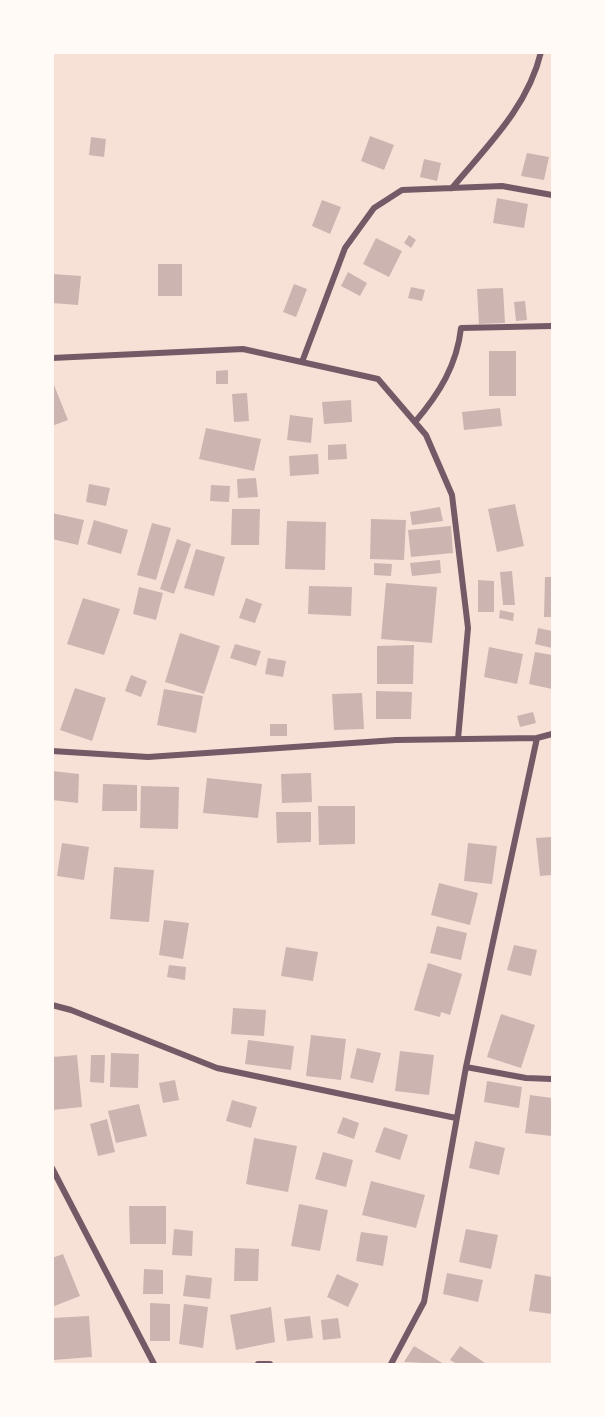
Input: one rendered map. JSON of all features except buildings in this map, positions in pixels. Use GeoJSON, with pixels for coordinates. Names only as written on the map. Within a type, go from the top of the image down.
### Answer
{"type":"FeatureCollection","features":[{"type":"Feature","properties":{"kind":"street"},"geometry":{"type":"LineString","coordinates":[[452,188],[507,124],[535,78],[541,52]]}},
{"type":"Feature","properties":{"kind":"street"},"geometry":{"type":"LineString","coordinates":[[302,362],[345,248],[374,208],[402,190],[502,186],[552,195]]}},
{"type":"Feature","properties":{"kind":"street"},"geometry":{"type":"LineString","coordinates":[[415,422],[439,393],[459,341],[461,327],[552,326]]}},
{"type":"Feature","properties":{"kind":"street"},"geometry":{"type":"LineString","coordinates":[[52,358],[243,350],[378,379],[426,435],[452,495],[468,628],[458,740]]}},
{"type":"Feature","properties":{"kind":"street"},"geometry":{"type":"LineString","coordinates":[[52,751],[148,757],[396,740],[537,738],[552,734]]}},
{"type":"Feature","properties":{"kind":"street"},"geometry":{"type":"LineString","coordinates":[[391,1365],[424,1302],[466,1068],[537,738]]}},
{"type":"Feature","properties":{"kind":"street"},"geometry":{"type":"LineString","coordinates":[[52,1005],[71,1010],[217,1068],[456,1118]]}},
{"type":"Feature","properties":{"kind":"street"},"geometry":{"type":"LineString","coordinates":[[466,1068],[526,1078],[552,1079]]}},
{"type":"Feature","properties":{"kind":"street"},"geometry":{"type":"LineString","coordinates":[[52,1168],[154,1365]]}},
{"type":"Feature","properties":{"kind":"street"},"geometry":{"type":"LineString","coordinates":[[258,1365],[270,1365]]}}]}
